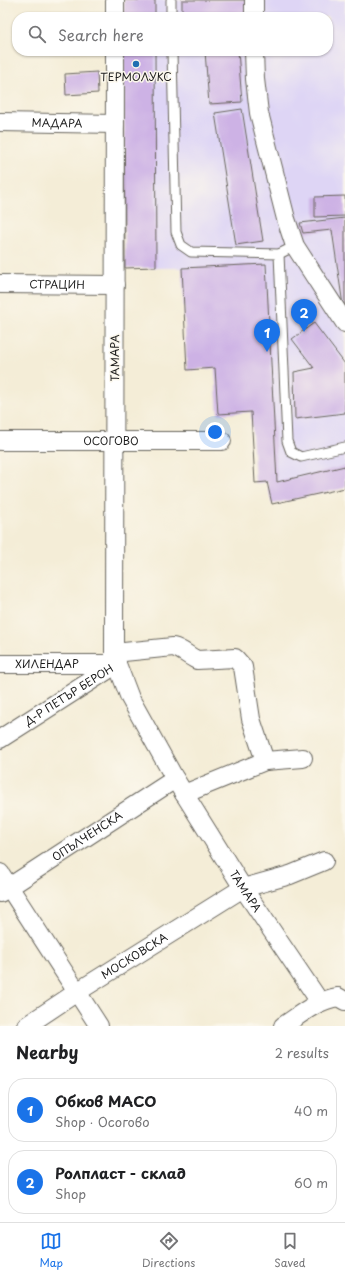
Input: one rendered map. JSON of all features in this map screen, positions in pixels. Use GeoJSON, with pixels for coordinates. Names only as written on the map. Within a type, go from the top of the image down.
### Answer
{"type":"FeatureCollection","features":[{"type":"Feature","properties":{"kind":"street"},"geometry":{"type":"LineString","coordinates":[[115,0],[115,12]]}},
{"type":"Feature","properties":{"kind":"street"},"geometry":{"type":"LineString","coordinates":[[254,0],[254,12]]}},
{"type":"Feature","properties":{"kind":"street","name":"ТАМАРА"},"geometry":{"type":"LineString","coordinates":[[115,56],[116,659],[130,698],[174,779],[243,888],[320,1002]]}},
{"type":"Feature","properties":{"kind":"street"},"geometry":{"type":"LineString","coordinates":[[254,56],[259,113],[286,218],[295,246],[345,323]]}},
{"type":"Feature","properties":{"kind":"street","name":"МАДАРА"},"geometry":{"type":"LineString","coordinates":[[0,122],[115,124]]}},
{"type":"Feature","properties":{"kind":"street","name":"СТРАЦИН"},"geometry":{"type":"LineString","coordinates":[[0,284],[115,285]]}},
{"type":"Feature","properties":{"kind":"street","name":"ОСОГОВО"},"geometry":{"type":"LineString","coordinates":[[0,441],[222,441]]}},
{"type":"Feature","properties":{"kind":"street","name":"ХИЛЕНДАР"},"geometry":{"type":"LineString","coordinates":[[0,664],[116,659],[173,647],[180,648],[197,660],[235,658],[243,667],[251,719],[265,761]]}},
{"type":"Feature","properties":{"kind":"street","name":"Д-Р ПЕТЪР БЕРОН"},"geometry":{"type":"LineString","coordinates":[[0,739],[116,659]]}},
{"type":"Feature","properties":{"kind":"street"},"geometry":{"type":"LineString","coordinates":[[184,794],[265,761],[303,758]]}},
{"type":"Feature","properties":{"kind":"street","name":"ОПЪЛЧЕНСКА"},"geometry":{"type":"LineString","coordinates":[[3,884],[174,779]]}},
{"type":"Feature","properties":{"kind":"street","name":"МОСКОВСКА"},"geometry":{"type":"LineString","coordinates":[[26,1026],[77,992],[243,888],[290,875],[324,861]]}},
{"type":"Feature","properties":{"kind":"street"},"geometry":{"type":"LineString","coordinates":[[3,884],[99,1026]]}},
{"type":"Feature","properties":{"kind":"street"},"geometry":{"type":"LineString","coordinates":[[283,1026],[320,1002],[330,998],[341,999]]}},
{"type":"Feature","properties":{"kind":"lane"},"geometry":{"type":"LineString","coordinates":[[171,0],[171,12]]}},
{"type":"Feature","properties":{"kind":"lane"},"geometry":{"type":"LineString","coordinates":[[172,56],[176,232],[181,245],[191,252],[279,254],[295,246]]}},
{"type":"Feature","properties":{"kind":"lane"},"geometry":{"type":"LineString","coordinates":[[279,254],[287,441],[291,452],[301,457],[345,447]]}},
{"type":"Feature","properties":{"kind":"shaded area"},"geometry":{"type":"Polygon","coordinates":[[[124,0],[345,0],[345,488],[272,504],[267,482],[255,483],[251,412],[218,414],[215,368],[187,370],[182,268],[125,268],[124,56],[333,56],[333,12],[124,12],[124,0]]]}},
{"type":"Feature","properties":{"kind":"building"},"geometry":{"type":"Polygon","coordinates":[[[124,0],[155,0],[155,12],[124,12],[124,0]]]}},
{"type":"Feature","properties":{"kind":"building"},"geometry":{"type":"Polygon","coordinates":[[[182,0],[249,0],[249,12],[182,12],[182,0]]]}},
{"type":"Feature","properties":{"kind":"building"},"geometry":{"type":"Polygon","coordinates":[[[124,56],[155,56],[156,267],[125,268],[124,56]]]}},
{"type":"Feature","properties":{"kind":"building"},"geometry":{"type":"Polygon","coordinates":[[[205,56],[238,56],[242,102],[209,104],[205,56]]]}},
{"type":"Feature","properties":{"kind":"building"},"geometry":{"type":"Polygon","coordinates":[[[97,72],[98,93],[66,95],[65,74],[97,72]]]}},
{"type":"Feature","properties":{"kind":"building"},"geometry":{"type":"Polygon","coordinates":[[[242,109],[263,241],[236,245],[215,113],[242,109]]]}},
{"type":"Feature","properties":{"kind":"building"},"geometry":{"type":"Polygon","coordinates":[[[345,196],[345,216],[315,217],[315,197],[345,196]]]}},
{"type":"Feature","properties":{"kind":"building"},"geometry":{"type":"Polygon","coordinates":[[[345,218],[344,312],[332,230],[303,233],[300,223],[345,218]]]}},
{"type":"Feature","properties":{"kind":"building"},"geometry":{"type":"Polygon","coordinates":[[[266,264],[277,482],[345,466],[345,488],[272,504],[267,482],[255,483],[251,412],[218,414],[215,368],[187,370],[182,268],[266,264]]]}},
{"type":"Feature","properties":{"kind":"building"},"geometry":{"type":"Polygon","coordinates":[[[314,323],[345,364],[345,413],[295,419],[294,372],[314,368],[292,339],[314,323]]]}},
{"type":"Feature","properties":{"kind":"place","name":"ТЕРМОЛУКС"},"geometry":{"type":"Point","coordinates":[136,64]}},
{"type":"Feature","properties":{"kind":"place","name":"Ролпласт - склад"},"geometry":{"type":"Point","coordinates":[304,332]}},
{"type":"Feature","properties":{"kind":"place","name":"Обков MACO"},"geometry":{"type":"Point","coordinates":[267,352]}}]}
